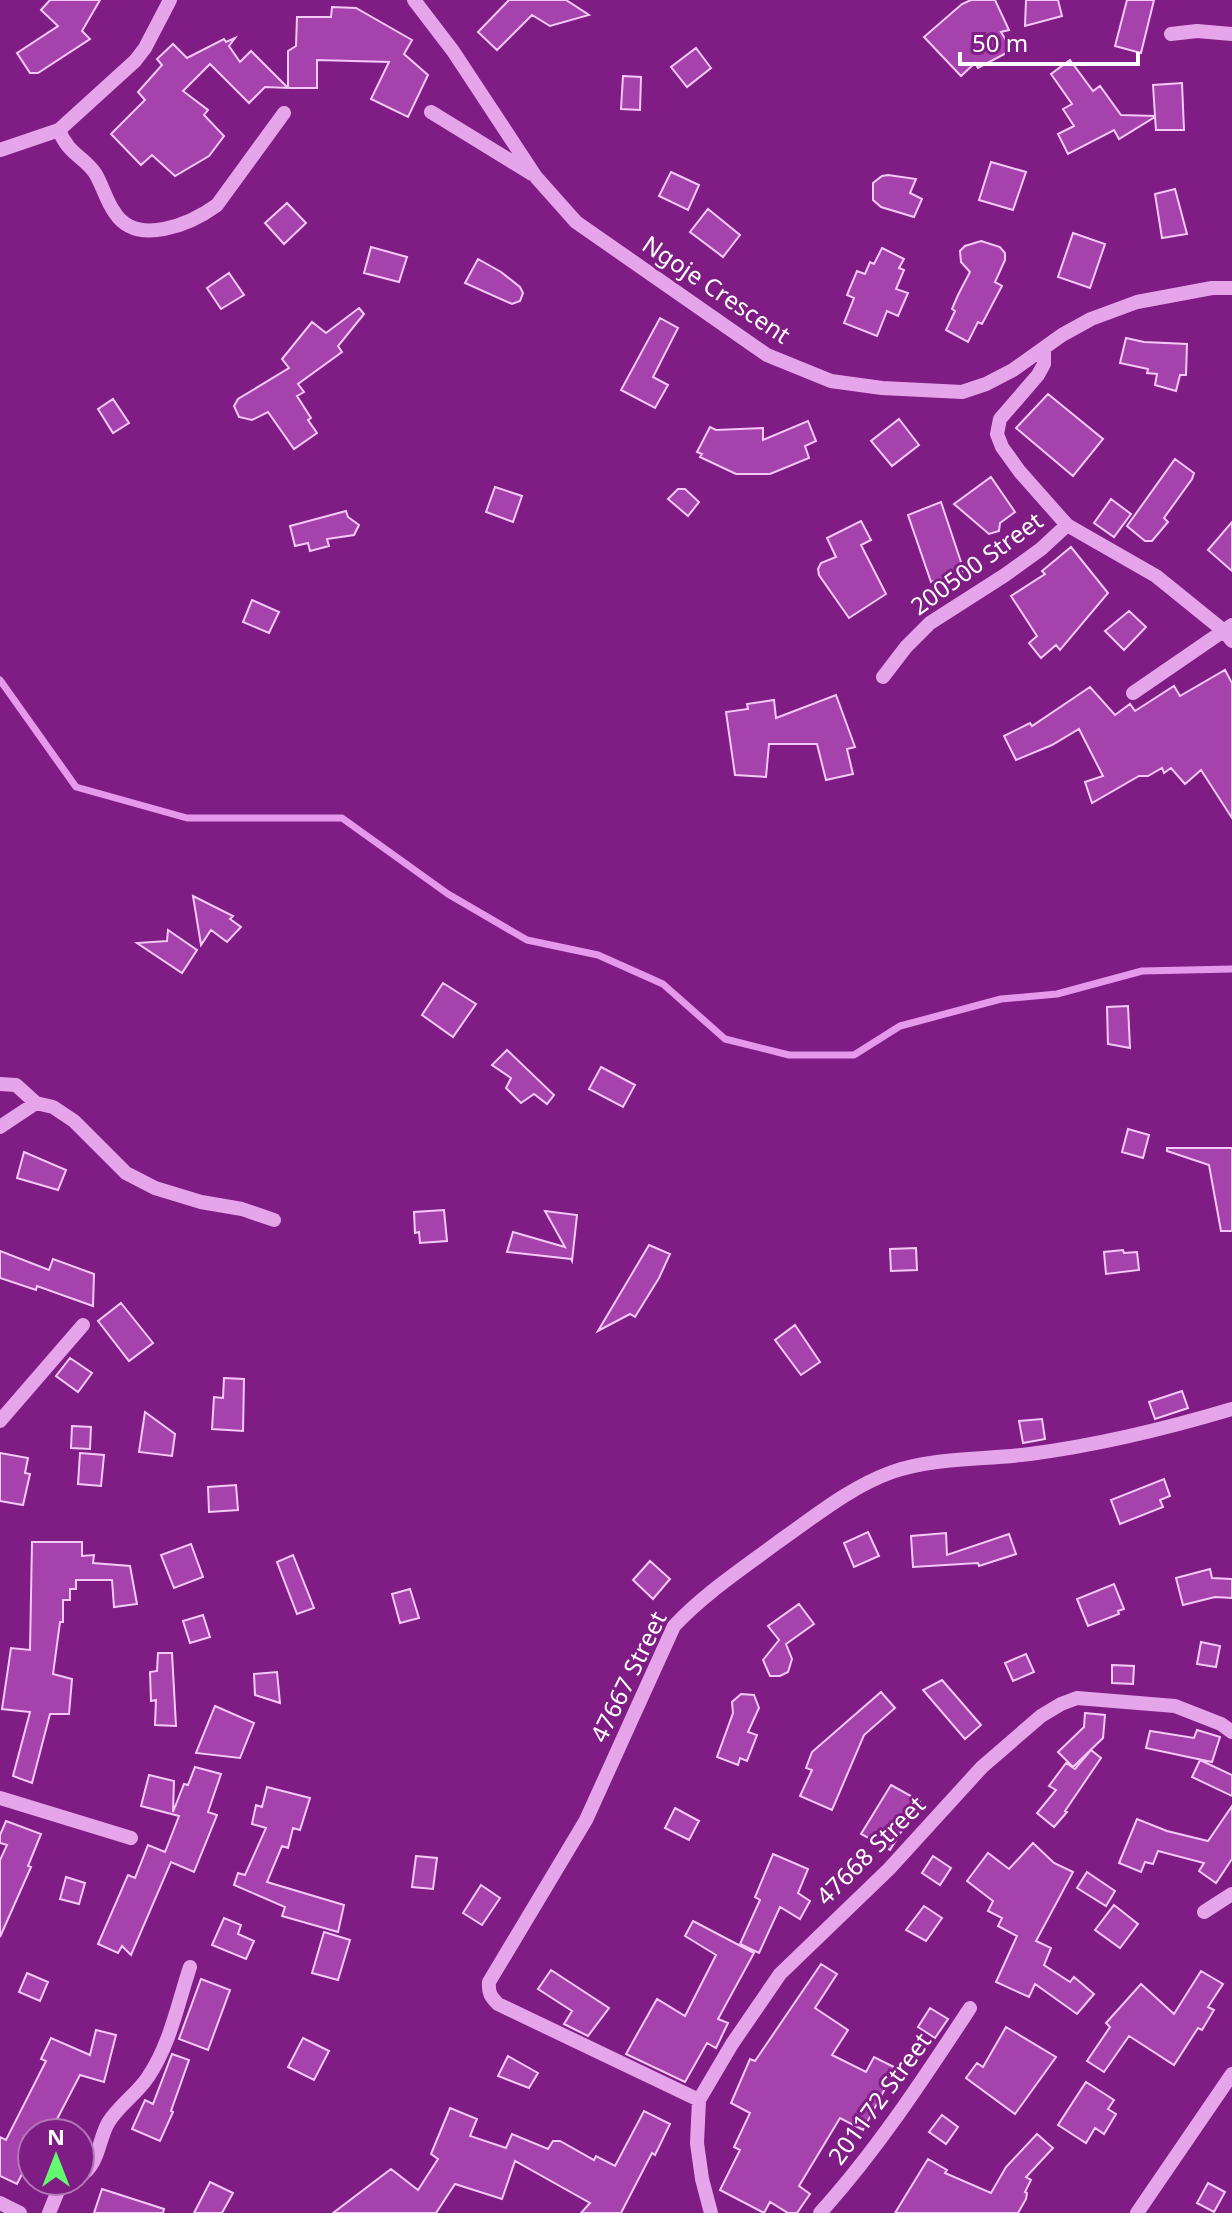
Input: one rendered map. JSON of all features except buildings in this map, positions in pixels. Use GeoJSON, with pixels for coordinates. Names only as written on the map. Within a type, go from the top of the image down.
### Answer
{"type":"FeatureCollection","features":[{"type":"Feature","properties":{"kind":"street"},"geometry":{"type":"LineString","coordinates":[[0,150],[59,130],[135,61],[170,0]]}},
{"type":"Feature","properties":{"kind":"street","name":"Ngoje Crescent"},"geometry":{"type":"LineString","coordinates":[[414,0],[453,51],[536,177],[576,222],[767,355],[831,381],[882,388],[962,392],[986,384],[1091,319],[1137,302],[1212,288],[1232,288]]}},
{"type":"Feature","properties":{"kind":"street"},"geometry":{"type":"LineString","coordinates":[[1171,34],[1197,31],[1232,34]]}},
{"type":"Feature","properties":{"kind":"street"},"geometry":{"type":"LineString","coordinates":[[431,112],[536,177]]}},
{"type":"Feature","properties":{"kind":"street"},"geometry":{"type":"LineString","coordinates":[[59,130],[64,143],[93,170],[115,214],[128,226],[162,229],[202,216],[217,205],[284,113]]}},
{"type":"Feature","properties":{"kind":"street"},"geometry":{"type":"LineString","coordinates":[[1044,348],[1044,364],[1038,375],[1000,419],[997,434],[1002,447],[1067,525],[1156,576],[1229,632],[1133,693]]}},
{"type":"Feature","properties":{"kind":"street","name":"200500 Street"},"geometry":{"type":"LineString","coordinates":[[883,677],[930,623],[1041,549],[1067,525]]}},
{"type":"Feature","properties":{"kind":"street"},"geometry":{"type":"LineString","coordinates":[[0,1084],[16,1085],[36,1103],[53,1107],[74,1121],[126,1173],[155,1188],[274,1220]]}},
{"type":"Feature","properties":{"kind":"street"},"geometry":{"type":"LineString","coordinates":[[0,1127],[36,1103]]}},
{"type":"Feature","properties":{"kind":"street"},"geometry":{"type":"LineString","coordinates":[[0,1421],[83,1325]]}},
{"type":"Feature","properties":{"kind":"street","name":"47667 Street"},"geometry":{"type":"LineString","coordinates":[[699,2100],[498,2004],[489,1992],[489,1982],[586,1820],[674,1626],[693,1605],[827,1506],[891,1472],[916,1465],[989,1460],[1095,1445],[1232,1409]]}},
{"type":"Feature","properties":{"kind":"street","name":"47668 Street"},"geometry":{"type":"LineString","coordinates":[[711,2213],[697,2143],[699,2100],[747,2020],[780,1974],[889,1869],[982,1767],[1041,1716],[1077,1698],[1175,1706],[1221,1724],[1232,1732]]}},
{"type":"Feature","properties":{"kind":"street"},"geometry":{"type":"LineString","coordinates":[[0,1798],[131,1838]]}},
{"type":"Feature","properties":{"kind":"street"},"geometry":{"type":"LineString","coordinates":[[1204,1912],[1232,1894]]}},
{"type":"Feature","properties":{"kind":"street"},"geometry":{"type":"LineString","coordinates":[[96,2154],[106,2126],[117,2109],[148,2077],[168,2037],[190,1967]]}},
{"type":"Feature","properties":{"kind":"street","name":"201172 Street"},"geometry":{"type":"LineString","coordinates":[[820,2213],[856,2171],[970,2008]]}},
{"type":"Feature","properties":{"kind":"street"},"geometry":{"type":"LineString","coordinates":[[1137,2213],[1232,2074]]}},
{"type":"Feature","properties":{"kind":"street"},"geometry":{"type":"LineString","coordinates":[[0,2203],[20,2213]]}},
{"type":"Feature","properties":{"kind":"waterway"},"geometry":{"type":"LineString","coordinates":[[0,680],[76,787],[187,818],[342,818],[448,894],[527,940],[598,955],[663,984],[725,1039],[789,1055],[854,1055],[900,1026],[1001,999],[1057,994],[1142,971],[1232,969]]}}]}
